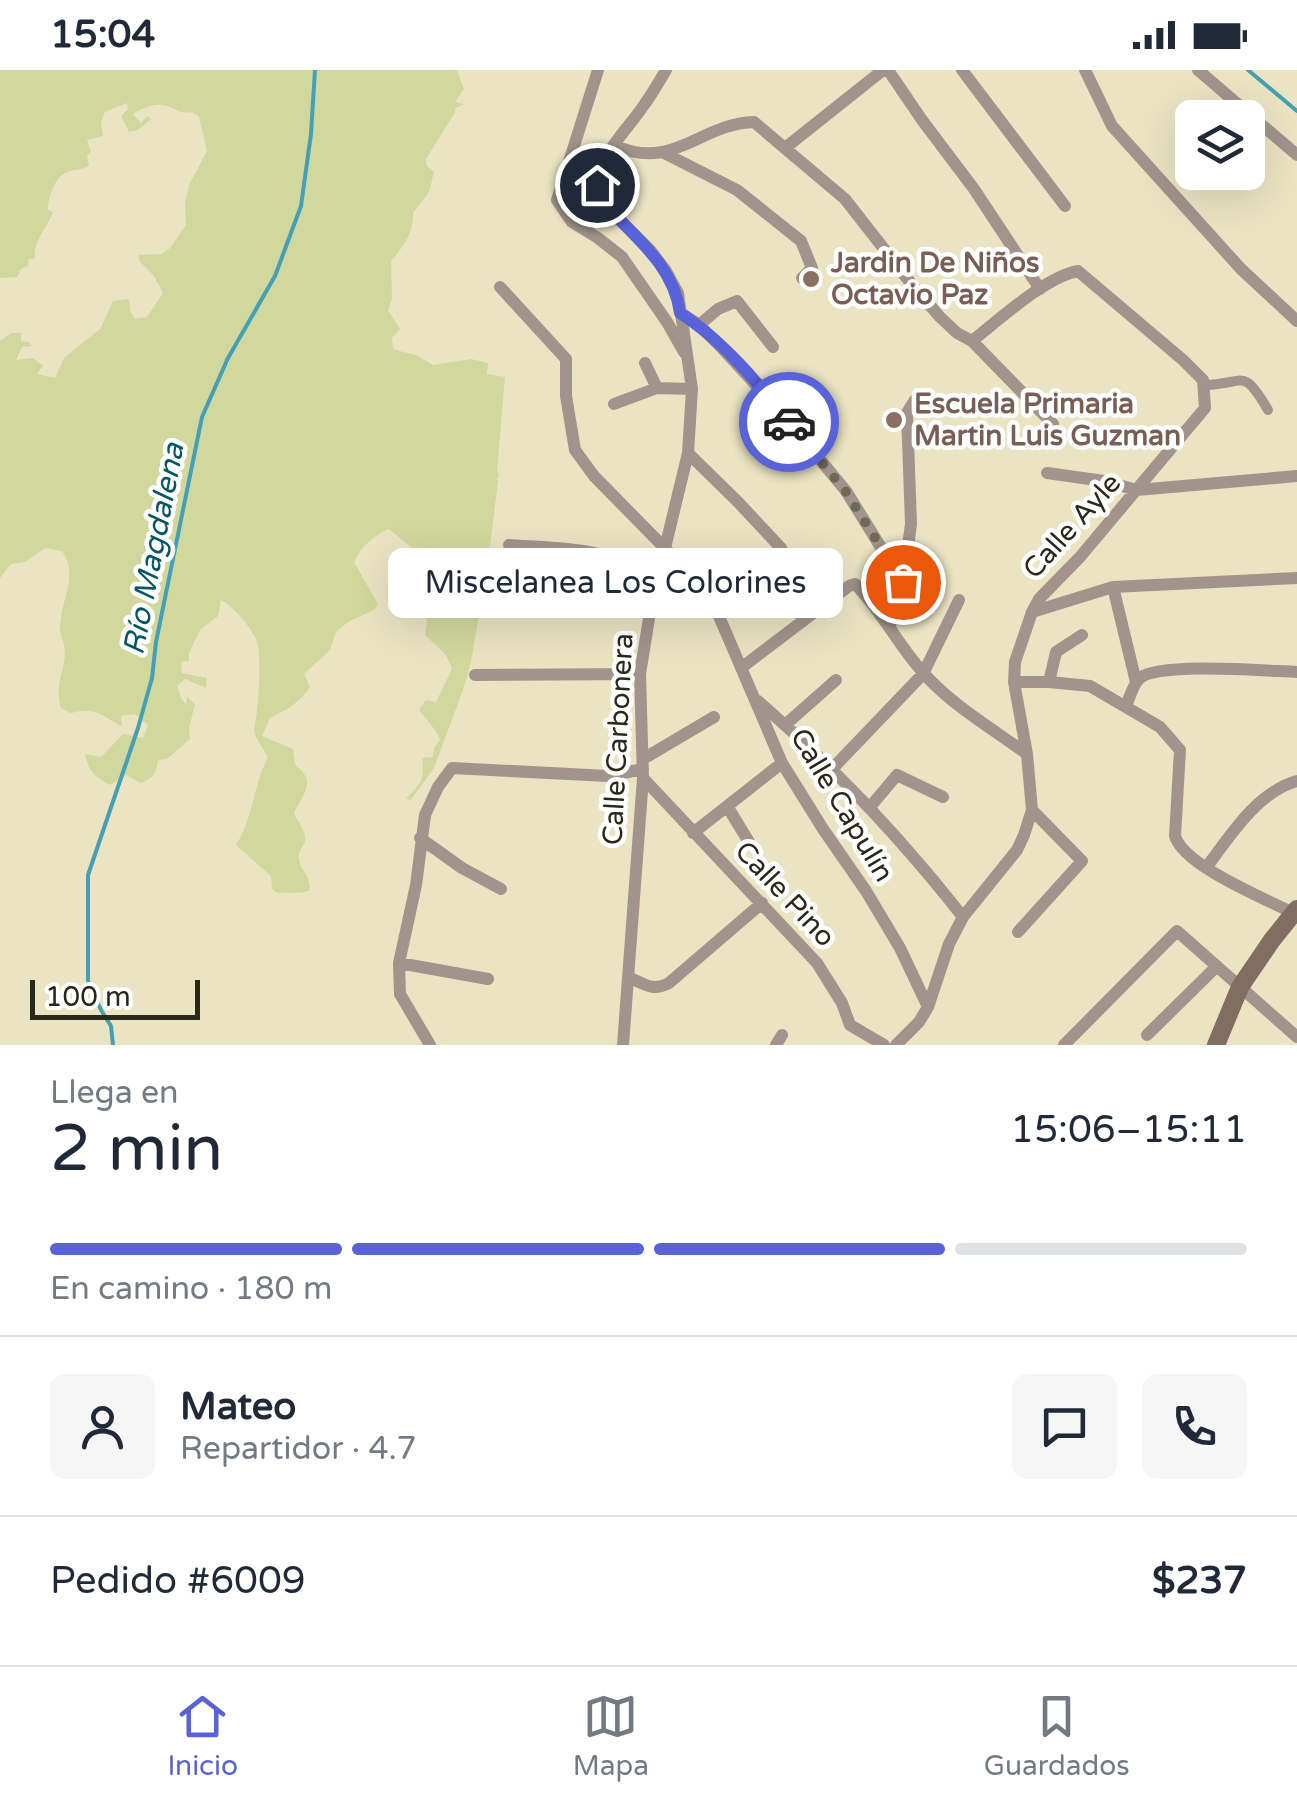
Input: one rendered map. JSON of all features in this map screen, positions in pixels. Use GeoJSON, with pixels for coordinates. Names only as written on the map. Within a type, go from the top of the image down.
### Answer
{"type":"FeatureCollection","features":[{"type":"Feature","properties":{"kind":"main road"},"geometry":{"type":"LineString","coordinates":[[1216,1045],[1240,987],[1295,911]]}},
{"type":"Feature","properties":{"kind":"street"},"geometry":{"type":"LineString","coordinates":[[598,70],[557,200],[572,222],[622,257],[688,360]]}},
{"type":"Feature","properties":{"kind":"street","name":"Calle Carbonera"},"geometry":{"type":"LineString","coordinates":[[623,1045],[643,769],[640,674],[651,606],[688,453],[692,389],[678,293],[650,250],[599,196],[597,185],[600,171],[615,146],[666,70]]}},
{"type":"Feature","properties":{"kind":"street"},"geometry":{"type":"LineString","coordinates":[[785,148],[886,70],[974,189],[1040,289]]}},
{"type":"Feature","properties":{"kind":"street"},"geometry":{"type":"LineString","coordinates":[[962,70],[1065,206]]}},
{"type":"Feature","properties":{"kind":"street"},"geometry":{"type":"LineString","coordinates":[[1085,70],[1112,126],[1241,269],[1297,321]]}},
{"type":"Feature","properties":{"kind":"street"},"geometry":{"type":"LineString","coordinates":[[1198,70],[1297,155]]}},
{"type":"Feature","properties":{"kind":"street"},"geometry":{"type":"LineString","coordinates":[[615,146],[643,155],[664,153],[735,124],[754,122],[845,199],[940,318],[972,341],[1053,424]]}},
{"type":"Feature","properties":{"kind":"street"},"geometry":{"type":"LineString","coordinates":[[664,153],[737,190],[801,242],[812,268],[802,278]]}},
{"type":"Feature","properties":{"kind":"street"},"geometry":{"type":"LineString","coordinates":[[972,341],[1040,289],[1078,271],[1183,360],[1203,385],[1246,381],[1268,410]]}},
{"type":"Feature","properties":{"kind":"street","name":"Calle Capulín"},"geometry":{"type":"LineString","coordinates":[[500,287],[566,358],[566,396],[575,450],[594,476],[709,593],[782,763],[900,948],[928,1007]]}},
{"type":"Feature","properties":{"kind":"street"},"geometry":{"type":"LineString","coordinates":[[700,325],[737,301],[773,347]]}},
{"type":"Feature","properties":{"kind":"street"},"geometry":{"type":"LineString","coordinates":[[680,313],[700,325],[779,410],[846,492],[903,582]]}},
{"type":"Feature","properties":{"kind":"street"},"geometry":{"type":"LineString","coordinates":[[645,363],[657,388]]}},
{"type":"Feature","properties":{"kind":"street","name":"Calle Ayle"},"geometry":{"type":"LineString","coordinates":[[896,1045],[928,1007],[949,944],[963,916],[1017,850],[1032,810],[1014,682],[1015,662],[1032,612],[1039,599],[1080,557],[1204,408],[1203,385]]}},
{"type":"Feature","properties":{"kind":"street"},"geometry":{"type":"LineString","coordinates":[[614,404],[657,388],[692,389]]}},
{"type":"Feature","properties":{"kind":"street"},"geometry":{"type":"LineString","coordinates":[[890,626],[903,582],[911,524],[907,414],[916,400]]}},
{"type":"Feature","properties":{"kind":"street"},"geometry":{"type":"LineString","coordinates":[[688,453],[781,548],[796,584],[802,622]]}},
{"type":"Feature","properties":{"kind":"street"},"geometry":{"type":"LineString","coordinates":[[1047,473],[1137,490],[1297,476]]}},
{"type":"Feature","properties":{"kind":"street"},"geometry":{"type":"LineString","coordinates":[[509,545],[579,550],[607,557],[651,606]]}},
{"type":"Feature","properties":{"kind":"street"},"geometry":{"type":"LineString","coordinates":[[1032,612],[1113,587],[1297,578]]}},
{"type":"Feature","properties":{"kind":"street"},"geometry":{"type":"LineString","coordinates":[[741,668],[855,584],[936,687],[1027,754]]}},
{"type":"Feature","properties":{"kind":"street"},"geometry":{"type":"LineString","coordinates":[[1113,587],[1136,682]]}},
{"type":"Feature","properties":{"kind":"street"},"geometry":{"type":"LineString","coordinates":[[833,768],[923,674],[959,600]]}},
{"type":"Feature","properties":{"kind":"street"},"geometry":{"type":"LineString","coordinates":[[1049,682],[1056,652],[1082,635]]}},
{"type":"Feature","properties":{"kind":"street"},"geometry":{"type":"LineString","coordinates":[[1126,706],[1136,682],[1153,672],[1297,672]]}},
{"type":"Feature","properties":{"kind":"street"},"geometry":{"type":"LineString","coordinates":[[475,676],[640,674]]}},
{"type":"Feature","properties":{"kind":"street"},"geometry":{"type":"LineString","coordinates":[[786,725],[836,680]]}},
{"type":"Feature","properties":{"kind":"street"},"geometry":{"type":"LineString","coordinates":[[1014,682],[1090,686],[1160,728],[1180,750],[1175,836],[1178,848],[1206,868],[1295,911]]}},
{"type":"Feature","properties":{"kind":"street","name":"Calle Capulín"},"geometry":{"type":"LineString","coordinates":[[754,697],[833,768],[924,867],[963,916]]}},
{"type":"Feature","properties":{"kind":"street"},"geometry":{"type":"LineString","coordinates":[[430,1045],[400,994],[399,963],[416,885],[425,815],[452,768],[608,776],[643,769],[714,717]]}},
{"type":"Feature","properties":{"kind":"street"},"geometry":{"type":"LineString","coordinates":[[693,833],[782,763]]}},
{"type":"Feature","properties":{"kind":"street","name":"Calle Pino"},"geometry":{"type":"LineString","coordinates":[[643,769],[693,833],[817,963],[850,1025],[884,1045]]}},
{"type":"Feature","properties":{"kind":"street"},"geometry":{"type":"LineString","coordinates":[[870,807],[898,776],[943,797]]}},
{"type":"Feature","properties":{"kind":"street"},"geometry":{"type":"LineString","coordinates":[[1206,868],[1256,806],[1273,792],[1297,781]]}},
{"type":"Feature","properties":{"kind":"street"},"geometry":{"type":"LineString","coordinates":[[727,806],[749,842]]}},
{"type":"Feature","properties":{"kind":"street"},"geometry":{"type":"LineString","coordinates":[[1018,932],[1082,861],[1032,810]]}},
{"type":"Feature","properties":{"kind":"street"},"geometry":{"type":"LineString","coordinates":[[420,838],[462,868],[501,889]]}},
{"type":"Feature","properties":{"kind":"street"},"geometry":{"type":"LineString","coordinates":[[628,977],[659,989],[762,903]]}},
{"type":"Feature","properties":{"kind":"street"},"geometry":{"type":"LineString","coordinates":[[1064,1045],[1177,931],[1297,1037]]}},
{"type":"Feature","properties":{"kind":"street"},"geometry":{"type":"LineString","coordinates":[[399,963],[488,980]]}},
{"type":"Feature","properties":{"kind":"street"},"geometry":{"type":"LineString","coordinates":[[1147,1034],[1217,966]]}},
{"type":"Feature","properties":{"kind":"green space"},"geometry":{"type":"Polygon","coordinates":[[[0,70],[457,70],[464,89],[455,102],[464,104],[456,108],[426,159],[434,172],[429,192],[413,213],[410,233],[391,261],[392,299],[388,310],[400,329],[392,338],[393,349],[433,365],[471,359],[488,363],[487,374],[505,377],[499,476],[471,662],[434,768],[410,801],[406,798],[422,776],[422,758],[433,757],[440,740],[419,710],[426,700],[436,702],[452,669],[446,655],[425,635],[426,614],[443,605],[449,564],[435,549],[414,550],[389,529],[373,538],[354,562],[378,604],[336,632],[330,650],[304,674],[310,687],[292,706],[270,718],[262,736],[293,749],[295,765],[306,777],[306,788],[294,813],[305,836],[298,857],[310,890],[277,893],[272,889],[271,876],[236,845],[268,757],[254,730],[259,686],[257,642],[237,612],[221,600],[218,616],[200,630],[189,661],[181,662],[182,673],[207,678],[206,688],[185,679],[177,686],[186,704],[187,697],[195,704],[190,739],[167,759],[158,760],[149,779],[141,783],[126,775],[110,785],[93,773],[85,754],[101,757],[123,734],[143,738],[148,725],[135,714],[121,716],[122,726],[93,711],[71,713],[61,708],[59,686],[65,653],[60,629],[69,580],[62,551],[45,548],[25,562],[11,564],[0,578],[0,341],[11,333],[21,333],[21,341],[32,346],[22,347],[16,360],[33,358],[43,366],[37,374],[55,378],[64,358],[100,329],[113,301],[129,299],[135,319],[147,317],[163,293],[138,255],[162,254],[186,225],[189,185],[207,151],[199,117],[192,112],[149,106],[133,114],[141,123],[147,116],[151,119],[129,132],[121,116],[128,109],[127,103],[105,112],[101,122],[103,136],[87,140],[91,152],[87,156],[89,166],[65,173],[55,184],[48,205],[53,212],[38,241],[35,259],[29,259],[28,266],[17,277],[0,278],[0,70]]]}},
{"type":"Feature","properties":{"kind":"waterway","name":"Río Magdalena"},"geometry":{"type":"LineString","coordinates":[[113,1045],[111,1026],[88,981],[88,875],[152,678],[202,417],[228,358],[275,276],[301,206],[315,70]]}},
{"type":"Feature","properties":{"kind":"waterway"},"geometry":{"type":"LineString","coordinates":[[1248,70],[1297,111]]}},
{"type":"Feature","properties":{"kind":"way so far"},"geometry":{"type":"LineString","coordinates":[[789,422],[846,492],[903,582]]}},
{"type":"Feature","properties":{"kind":"place","name":"Jardin De Niños Octavio Paz"},"geometry":{"type":"Point","coordinates":[811,279]}},
{"type":"Feature","properties":{"kind":"place","name":"Escuela Primaria Martin Luis Guzman"},"geometry":{"type":"Point","coordinates":[894,420]}},
{"type":"Feature","properties":{"kind":"place","name":"Miscelanea Los Colorines"},"geometry":{"type":"Point","coordinates":[903,582]}},
{"type":"Feature","properties":{"kind":"route"},"geometry":{"type":"LineString","coordinates":[[597,185],[604,204],[666,272],[678,293],[680,313],[700,325],[789,422]]}}]}
